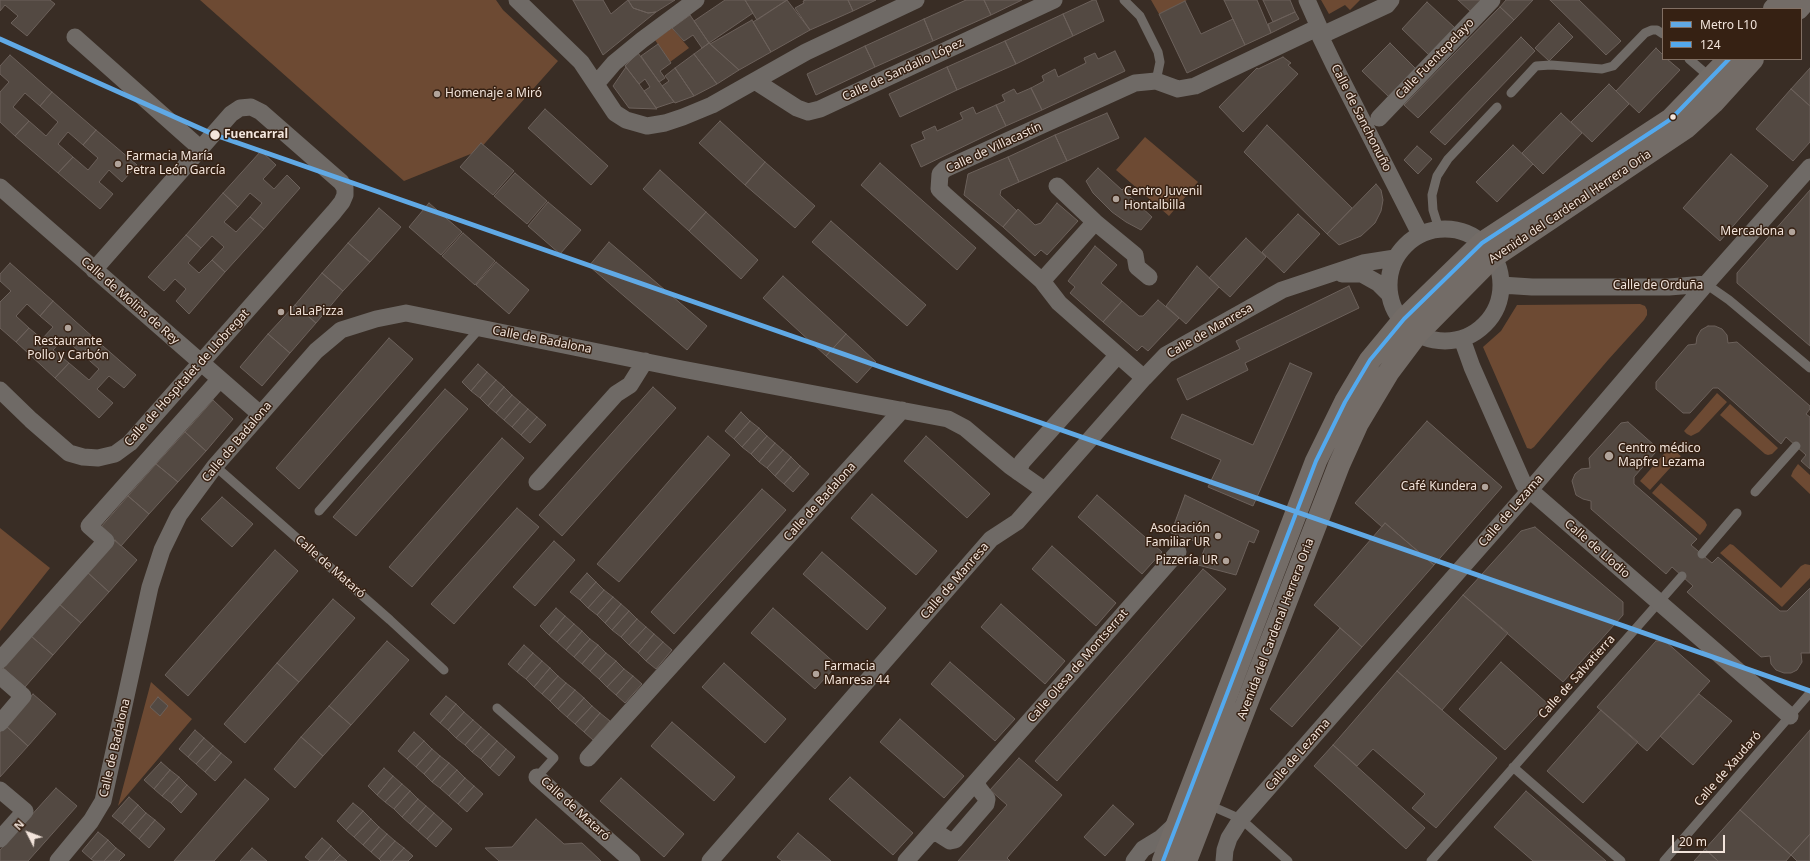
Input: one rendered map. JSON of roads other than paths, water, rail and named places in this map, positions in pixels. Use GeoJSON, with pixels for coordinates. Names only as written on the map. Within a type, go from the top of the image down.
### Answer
{"type":"FeatureCollection","features":[{"type":"Feature","properties":{"kind":"main road"},"geometry":{"type":"LineString","coordinates":[[1775,8],[1783,0]]}},
{"type":"Feature","properties":{"kind":"main road"},"geometry":{"type":"LineString","coordinates":[[1799,8],[1806,0]]}},
{"type":"Feature","properties":{"kind":"main road","name":"Avenida del Cardenal Herrera Oria"},"geometry":{"type":"LineString","coordinates":[[1163,861],[1330,430],[1357,380],[1370,360],[1410,327],[1488,250],[1666,122],[1685,106],[1728,60]]}},
{"type":"Feature","properties":{"kind":"main road","name":"Avenida del Cardenal Herrera Oria"},"geometry":{"type":"LineString","coordinates":[[1488,250],[1687,127],[1713,104],[1752,60]]}},
{"type":"Feature","properties":{"kind":"main road","name":"Avenida del Cardenal Herrera Oria"},"geometry":{"type":"LineString","coordinates":[[1186,861],[1349,443],[1410,327]]}},
{"type":"Feature","properties":{"kind":"street"},"geometry":{"type":"LineString","coordinates":[[517,0],[580,62],[615,113],[626,120],[647,126],[665,123],[684,117],[712,105],[806,52],[916,0]]}},
{"type":"Feature","properties":{"kind":"street"},"geometry":{"type":"LineString","coordinates":[[596,84],[614,63],[696,0]]}},
{"type":"Feature","properties":{"kind":"street","name":"Calle de Sandalio López"},"geometry":{"type":"LineString","coordinates":[[755,80],[797,108],[808,112],[820,109],[1054,0]]}},
{"type":"Feature","properties":{"kind":"street","name":"Calle de Sanchonuño"},"geometry":{"type":"LineString","coordinates":[[1307,0],[1320,31],[1420,234]]}},
{"type":"Feature","properties":{"kind":"street","name":"Calle de Villacastín"},"geometry":{"type":"LineString","coordinates":[[1144,378],[1058,303],[1042,281],[944,194],[940,189],[940,174],[945,169],[1135,83],[1156,81],[1178,89],[1195,86],[1320,31],[1387,5],[1391,0]]}},
{"type":"Feature","properties":{"kind":"street","name":"Calle Fuentepelayo"},"geometry":{"type":"LineString","coordinates":[[1378,118],[1492,0]]}},
{"type":"Feature","properties":{"kind":"street"},"geometry":{"type":"LineString","coordinates":[[75,37],[201,149],[94,270]]}},
{"type":"Feature","properties":{"kind":"street","name":"Calle de Hospitalet de Llobregat"},"geometry":{"type":"LineString","coordinates":[[0,390],[68,453],[82,457],[98,458],[115,454],[130,443],[334,212],[345,195],[345,188],[341,182],[261,112],[251,107],[240,108],[231,114],[201,149]]}},
{"type":"Feature","properties":{"kind":"street","name":"Calle de Lezama"},"geometry":{"type":"LineString","coordinates":[[1224,861],[1225,850],[1229,838],[1241,819],[1530,490],[1706,284],[1810,167]]}},
{"type":"Feature","properties":{"kind":"street"},"geometry":{"type":"LineString","coordinates":[[1056,186],[1134,255],[1137,267],[1148,277]]}},
{"type":"Feature","properties":{"kind":"street","name":"Calle de Molins de Rey"},"geometry":{"type":"LineString","coordinates":[[0,187],[260,414]]}},
{"type":"Feature","properties":{"kind":"street"},"geometry":{"type":"LineString","coordinates":[[1042,281],[1095,222]]}},
{"type":"Feature","properties":{"kind":"street"},"geometry":{"type":"LineString","coordinates":[[1439,229],[1457,231],[1472,236],[1488,250],[1500,277],[1501,285],[1498,304],[1492,316],[1474,333],[1462,339],[1443,341],[1427,338],[1410,327],[1392,305],[1389,294],[1390,276],[1396,258],[1410,240],[1420,234],[1439,229]]}},
{"type":"Feature","properties":{"kind":"street"},"geometry":{"type":"LineString","coordinates":[[1330,274],[1363,263],[1396,258]]}},
{"type":"Feature","properties":{"kind":"street"},"geometry":{"type":"LineString","coordinates":[[1330,274],[1362,274],[1378,283],[1389,294]]}},
{"type":"Feature","properties":{"kind":"street","name":"Calle de Manresa"},"geometry":{"type":"LineString","coordinates":[[718,858],[991,539],[1017,522],[1166,355],[1265,299],[1299,283],[1330,274]]}},
{"type":"Feature","properties":{"kind":"street","name":"Calle de Orduña"},"geometry":{"type":"LineString","coordinates":[[1501,285],[1532,287],[1669,287],[1706,284]]}},
{"type":"Feature","properties":{"kind":"street","name":"Calle de Badalona"},"geometry":{"type":"LineString","coordinates":[[58,861],[91,821],[103,801],[150,587],[162,550],[179,515],[215,466],[316,351],[341,330],[362,322],[406,313],[645,361],[948,419],[965,428],[1018,472],[1044,490]]}},
{"type":"Feature","properties":{"kind":"street","name":"Calle de Llodio"},"geometry":{"type":"LineString","coordinates":[[1462,339],[1524,485],[1790,716]]}},
{"type":"Feature","properties":{"kind":"street"},"geometry":{"type":"LineString","coordinates":[[1018,472],[1022,462],[1118,355]]}},
{"type":"Feature","properties":{"kind":"street"},"geometry":{"type":"LineString","coordinates":[[537,482],[616,394],[630,385],[645,361]]}},
{"type":"Feature","properties":{"kind":"street"},"geometry":{"type":"LineString","coordinates":[[0,660],[106,541],[89,526],[220,379]]}},
{"type":"Feature","properties":{"kind":"street","name":"Calle de Badalona"},"geometry":{"type":"LineString","coordinates":[[588,758],[902,410]]}},
{"type":"Feature","properties":{"kind":"street","name":"Calle Olesa de Montserrat"},"geometry":{"type":"LineString","coordinates":[[906,861],[1178,552]]}},
{"type":"Feature","properties":{"kind":"street"},"geometry":{"type":"LineString","coordinates":[[0,676],[23,696],[0,723]]}},
{"type":"Feature","properties":{"kind":"street","name":"Calle de Mataró"},"geometry":{"type":"LineString","coordinates":[[537,777],[632,861]]}},
{"type":"Feature","properties":{"kind":"street"},"geometry":{"type":"LineString","coordinates":[[929,835],[934,833],[939,834],[950,841],[955,840],[986,804],[987,799],[976,786],[978,780]]}},
{"type":"Feature","properties":{"kind":"street"},"geometry":{"type":"LineString","coordinates":[[0,790],[25,811],[0,839]]}},
{"type":"Feature","properties":{"kind":"street","name":"Avenida del Cardenal Herrera Oria"},"geometry":{"type":"LineString","coordinates":[[1134,861],[1143,849],[1161,838],[1178,822],[1208,805]]}},
{"type":"Feature","properties":{"kind":"lane"},"geometry":{"type":"LineString","coordinates":[[1124,0],[1140,16],[1158,52],[1160,62],[1156,81]]}},
{"type":"Feature","properties":{"kind":"lane"},"geometry":{"type":"LineString","coordinates":[[1511,93],[1536,66],[1551,65],[1602,69],[1613,66],[1645,33],[1652,30],[1657,30],[1662,33]]}},
{"type":"Feature","properties":{"kind":"lane"},"geometry":{"type":"LineString","coordinates":[[1690,60],[1711,79]]}},
{"type":"Feature","properties":{"kind":"lane"},"geometry":{"type":"LineString","coordinates":[[1439,229],[1433,210],[1432,195],[1437,176],[1448,159],[1497,107]]}},
{"type":"Feature","properties":{"kind":"lane","name":"Calle de Orduña"},"geometry":{"type":"LineString","coordinates":[[1706,284],[1729,300],[1810,368]]}},
{"type":"Feature","properties":{"kind":"lane"},"geometry":{"type":"LineString","coordinates":[[319,510],[480,328]]}},
{"type":"Feature","properties":{"kind":"lane"},"geometry":{"type":"LineString","coordinates":[[1755,492],[1796,446]]}},
{"type":"Feature","properties":{"kind":"lane","name":"Calle de Mataró"},"geometry":{"type":"LineString","coordinates":[[215,466],[390,620],[444,670]]}},
{"type":"Feature","properties":{"kind":"lane"},"geometry":{"type":"LineString","coordinates":[[1702,554],[1737,513]]}},
{"type":"Feature","properties":{"kind":"lane","name":"Calle de Salvatierra"},"geometry":{"type":"LineString","coordinates":[[1431,861],[1682,576]]}},
{"type":"Feature","properties":{"kind":"lane","name":"Calle de Xaudaró"},"geometry":{"type":"LineString","coordinates":[[1664,861],[1810,694]]}},
{"type":"Feature","properties":{"kind":"lane","name":"Calle de Mataró"},"geometry":{"type":"LineString","coordinates":[[497,708],[554,758],[537,777]]}},
{"type":"Feature","properties":{"kind":"lane"},"geometry":{"type":"LineString","coordinates":[[1513,767],[1621,861]]}},
{"type":"Feature","properties":{"kind":"lane"},"geometry":{"type":"LineString","coordinates":[[1208,805],[1241,819],[1288,861]]}},
{"type":"Feature","properties":{"kind":"metro line","name":"L10"},"geometry":{"type":"LineString","coordinates":[[0,39],[215,135],[1810,691]]}},
{"type":"Feature","properties":{"kind":"place","name":"Homenaje a Miró"},"geometry":{"type":"Point","coordinates":[437,94]}},
{"type":"Feature","properties":{"kind":"place","name":"Fuencarral"},"geometry":{"type":"Point","coordinates":[215,135]}},
{"type":"Feature","properties":{"kind":"place","name":"Farmacia María Petra León García"},"geometry":{"type":"Point","coordinates":[118,164]}},
{"type":"Feature","properties":{"kind":"place","name":"Centro Juvenil Hontalbilla"},"geometry":{"type":"Point","coordinates":[1116,199]}},
{"type":"Feature","properties":{"kind":"place","name":"Mercadona"},"geometry":{"type":"Point","coordinates":[1792,232]}},
{"type":"Feature","properties":{"kind":"place","name":"LaLaPizza"},"geometry":{"type":"Point","coordinates":[281,312]}},
{"type":"Feature","properties":{"kind":"place","name":"Restaurante Pollo y Carbón"},"geometry":{"type":"Point","coordinates":[68,328]}},
{"type":"Feature","properties":{"kind":"place","name":"Centro médico Mapfre Lezama"},"geometry":{"type":"Point","coordinates":[1609,456]}},
{"type":"Feature","properties":{"kind":"place","name":"Café Kundera"},"geometry":{"type":"Point","coordinates":[1485,487]}},
{"type":"Feature","properties":{"kind":"place","name":"Asociación Familiar UR"},"geometry":{"type":"Point","coordinates":[1218,536]}},
{"type":"Feature","properties":{"kind":"place","name":"Pizzería UR"},"geometry":{"type":"Point","coordinates":[1226,561]}},
{"type":"Feature","properties":{"kind":"place","name":"Farmacia Manresa 44"},"geometry":{"type":"Point","coordinates":[816,674]}}]}
